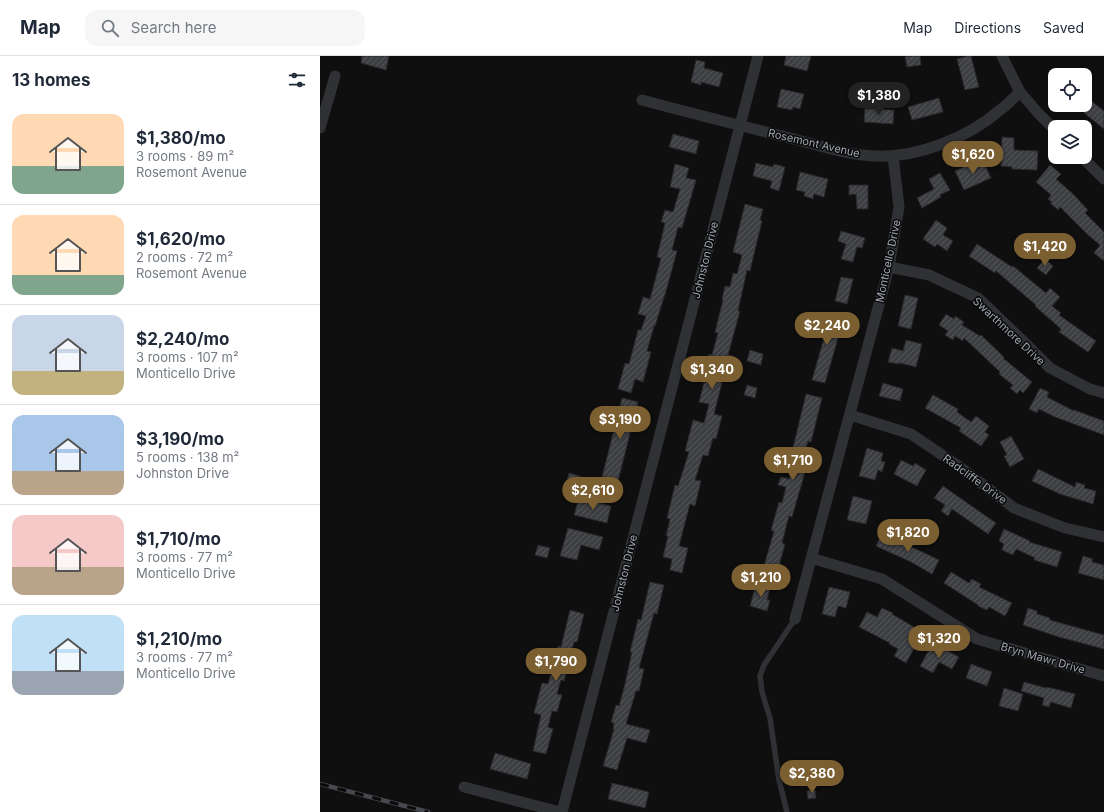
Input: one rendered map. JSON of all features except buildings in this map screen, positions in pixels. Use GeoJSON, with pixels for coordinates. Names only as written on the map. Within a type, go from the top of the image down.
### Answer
{"type":"FeatureCollection","features":[{"type":"Feature","properties":{"kind":"street","name":"Johnston Drive"},"geometry":{"type":"LineString","coordinates":[[561,812],[758,56]]}},
{"type":"Feature","properties":{"kind":"street"},"geometry":{"type":"LineString","coordinates":[[1002,56],[1020,92],[1048,123]]}},
{"type":"Feature","properties":{"kind":"street"},"geometry":{"type":"LineString","coordinates":[[320,128],[335,76]]}},
{"type":"Feature","properties":{"kind":"street","name":"Rosemont Avenue"},"geometry":{"type":"LineString","coordinates":[[642,100],[852,154],[893,156],[914,153],[934,147],[960,136],[1000,111],[1020,92]]}},
{"type":"Feature","properties":{"kind":"street","name":"Monticello Drive"},"geometry":{"type":"LineString","coordinates":[[795,619],[889,267],[899,207],[893,156]]}},
{"type":"Feature","properties":{"kind":"street"},"geometry":{"type":"LineString","coordinates":[[1089,164],[1104,179]]}},
{"type":"Feature","properties":{"kind":"street","name":"Swarthmore Drive"},"geometry":{"type":"LineString","coordinates":[[889,267],[930,275],[978,298],[1050,368],[1090,389],[1104,393]]}},
{"type":"Feature","properties":{"kind":"street","name":"Radcliffe Drive"},"geometry":{"type":"LineString","coordinates":[[850,416],[911,434],[958,464],[1014,508],[1065,528],[1104,537]]}},
{"type":"Feature","properties":{"kind":"street","name":"Bryn Mawr Drive"},"geometry":{"type":"LineString","coordinates":[[811,558],[882,579],[977,639],[1104,676]]}},
{"type":"Feature","properties":{"kind":"street"},"geometry":{"type":"LineString","coordinates":[[464,787],[561,812]]}},
{"type":"Feature","properties":{"kind":"lane"},"geometry":{"type":"LineString","coordinates":[[787,812],[779,780],[770,718],[762,692],[760,676],[764,665],[795,619]]}},
{"type":"Feature","properties":{"kind":"railway"},"geometry":{"type":"LineString","coordinates":[[320,784],[428,812]]}}]}
